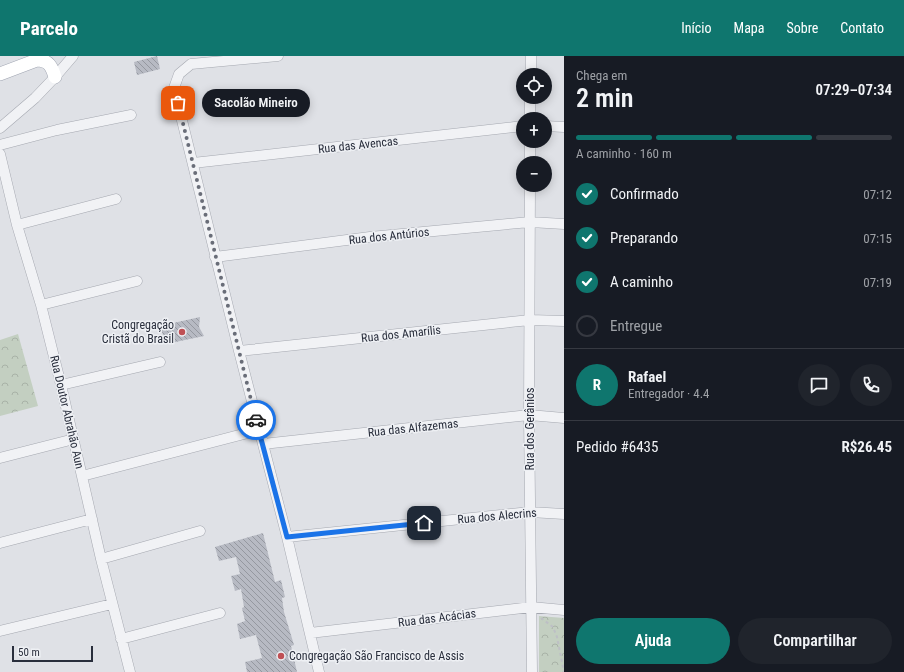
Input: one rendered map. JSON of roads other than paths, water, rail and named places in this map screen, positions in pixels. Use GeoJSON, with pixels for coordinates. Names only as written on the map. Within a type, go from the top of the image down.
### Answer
{"type":"FeatureCollection","features":[{"type":"Feature","properties":{"kind":"main road"},"geometry":{"type":"LineString","coordinates":[[0,73],[15,64],[35,56]]}},
{"type":"Feature","properties":{"kind":"main road"},"geometry":{"type":"LineString","coordinates":[[0,73],[41,60],[46,61],[49,64],[55,77]]}},
{"type":"Feature","properties":{"kind":"street"},"geometry":{"type":"LineString","coordinates":[[0,128],[35,98],[73,56]]}},
{"type":"Feature","properties":{"kind":"street"},"geometry":{"type":"LineString","coordinates":[[278,56],[191,64],[179,74],[174,88],[238,351],[287,537],[319,672]]}},
{"type":"Feature","properties":{"kind":"street"},"geometry":{"type":"LineString","coordinates":[[531,56],[531,68]]}},
{"type":"Feature","properties":{"kind":"street"},"geometry":{"type":"LineString","coordinates":[[0,145],[57,130],[131,115]]}},
{"type":"Feature","properties":{"kind":"street"},"geometry":{"type":"LineString","coordinates":[[552,126],[564,127]]}},
{"type":"Feature","properties":{"kind":"street","name":"Rua das Avencas"},"geometry":{"type":"LineString","coordinates":[[193,164],[516,127]]}},
{"type":"Feature","properties":{"kind":"street","name":"Rua Doutor Abrahão Aun"},"geometry":{"type":"LineString","coordinates":[[0,154],[17,225],[41,305],[74,439],[101,559],[130,672]]}},
{"type":"Feature","properties":{"kind":"street","name":"Rua dos Gerânios"},"geometry":{"type":"LineString","coordinates":[[530,192],[529,415],[532,672]]}},
{"type":"Feature","properties":{"kind":"street"},"geometry":{"type":"LineString","coordinates":[[17,225],[116,199]]}},
{"type":"Feature","properties":{"kind":"street","name":"Rua dos Antúrios"},"geometry":{"type":"LineString","coordinates":[[215,257],[370,237],[530,222],[564,224]]}},
{"type":"Feature","properties":{"kind":"street"},"geometry":{"type":"LineString","coordinates":[[41,305],[137,281]]}},
{"type":"Feature","properties":{"kind":"street","name":"Rua dos Amarílis"},"geometry":{"type":"LineString","coordinates":[[238,351],[530,320],[564,321]]}},
{"type":"Feature","properties":{"kind":"street"},"geometry":{"type":"LineString","coordinates":[[61,385],[160,362]]}},
{"type":"Feature","properties":{"kind":"street","name":"Rua das Alfazemas"},"geometry":{"type":"LineString","coordinates":[[263,444],[529,415],[564,418]]}},
{"type":"Feature","properties":{"kind":"street"},"geometry":{"type":"LineString","coordinates":[[82,476],[259,430]]}},
{"type":"Feature","properties":{"kind":"street"},"geometry":{"type":"LineString","coordinates":[[0,458],[74,439]]}},
{"type":"Feature","properties":{"kind":"street","name":"Rua dos Alecrins"},"geometry":{"type":"LineString","coordinates":[[287,537],[530,512],[564,514]]}},
{"type":"Feature","properties":{"kind":"street"},"geometry":{"type":"LineString","coordinates":[[0,543],[92,519]]}},
{"type":"Feature","properties":{"kind":"street"},"geometry":{"type":"LineString","coordinates":[[101,559],[200,531]]}},
{"type":"Feature","properties":{"kind":"street"},"geometry":{"type":"LineString","coordinates":[[0,631],[112,604]]}},
{"type":"Feature","properties":{"kind":"street","name":"Rua das Acácias"},"geometry":{"type":"LineString","coordinates":[[310,633],[532,607],[564,610]]}},
{"type":"Feature","properties":{"kind":"street"},"geometry":{"type":"LineString","coordinates":[[121,639],[220,613]]}},
{"type":"Feature","properties":{"kind":"place","name":"Sacolão Mineiro"},"geometry":{"type":"Point","coordinates":[178,103]}},
{"type":"Feature","properties":{"kind":"place","name":"Congregação Cristã do Brasil"},"geometry":{"type":"Point","coordinates":[182,332]}},
{"type":"Feature","properties":{"kind":"place","name":"Congregação São Francisco de Assis"},"geometry":{"type":"Point","coordinates":[281,656]}}]}
